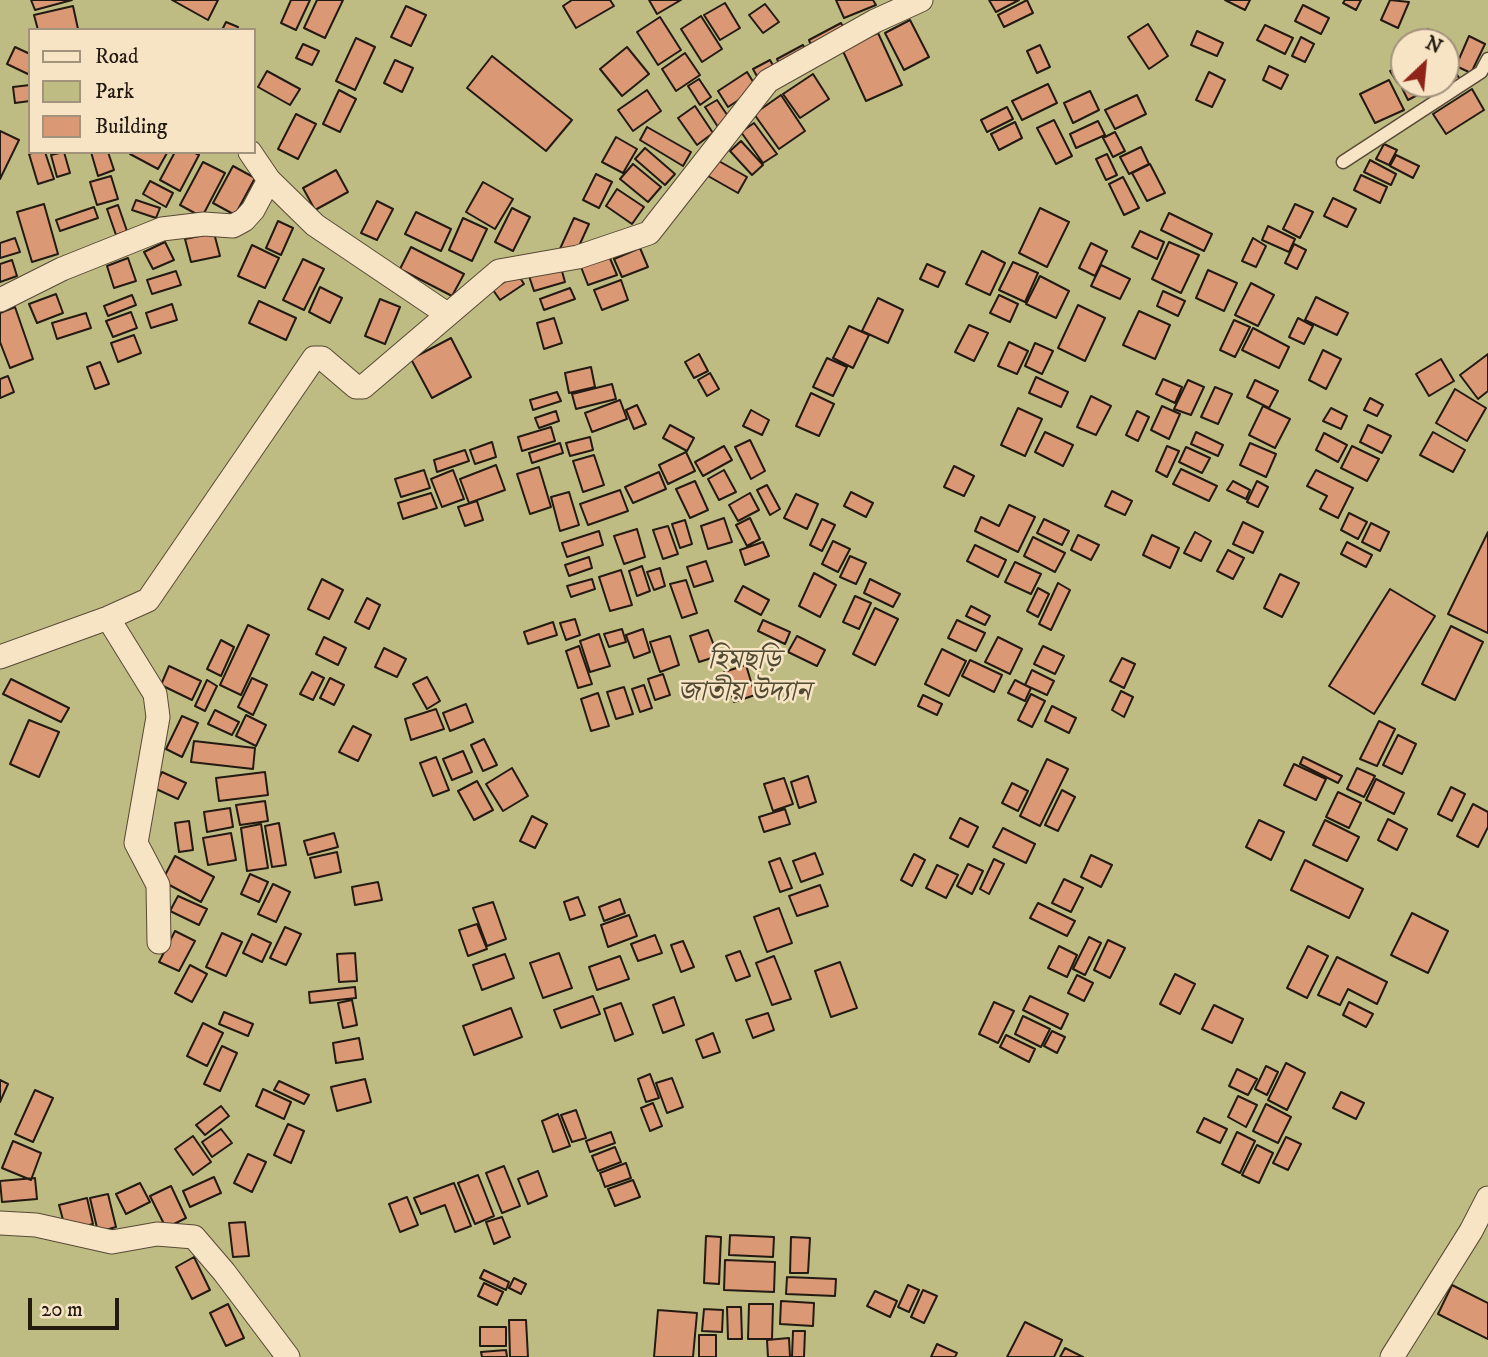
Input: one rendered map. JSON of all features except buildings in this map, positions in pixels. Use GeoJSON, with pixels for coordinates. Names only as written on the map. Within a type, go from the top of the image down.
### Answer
{"type":"FeatureCollection","features":[{"type":"Feature","properties":{"kind":"street"},"geometry":{"type":"LineString","coordinates":[[0,657],[108,618],[148,600],[314,358],[322,358],[356,387],[363,387],[499,271],[578,257],[649,233],[768,81],[889,6],[920,0]]}},
{"type":"Feature","properties":{"kind":"street"},"geometry":{"type":"LineString","coordinates":[[251,154],[269,180],[315,225],[447,314]]}},
{"type":"Feature","properties":{"kind":"street"},"geometry":{"type":"LineString","coordinates":[[0,300],[62,269],[162,229],[204,224],[233,226],[244,220],[253,210],[269,180]]}},
{"type":"Feature","properties":{"kind":"street"},"geometry":{"type":"LineString","coordinates":[[108,618],[155,694],[158,717],[136,843],[158,885],[159,942]]}},
{"type":"Feature","properties":{"kind":"street"},"geometry":{"type":"LineString","coordinates":[[1392,1357],[1471,1231],[1488,1198]]}},
{"type":"Feature","properties":{"kind":"street"},"geometry":{"type":"LineString","coordinates":[[0,1223],[36,1225],[112,1242],[157,1234],[194,1237],[288,1357]]}},
{"type":"Feature","properties":{"kind":"lane"},"geometry":{"type":"LineString","coordinates":[[1343,162],[1481,72],[1488,59]]}},
{"type":"Feature","properties":{"kind":"green space","name":"হিমছড়ি জাতীয় উদ্যান"},"geometry":{"type":"Polygon","coordinates":[[[0,0],[1488,0],[1488,1357],[0,1357],[0,0]]]}}]}
